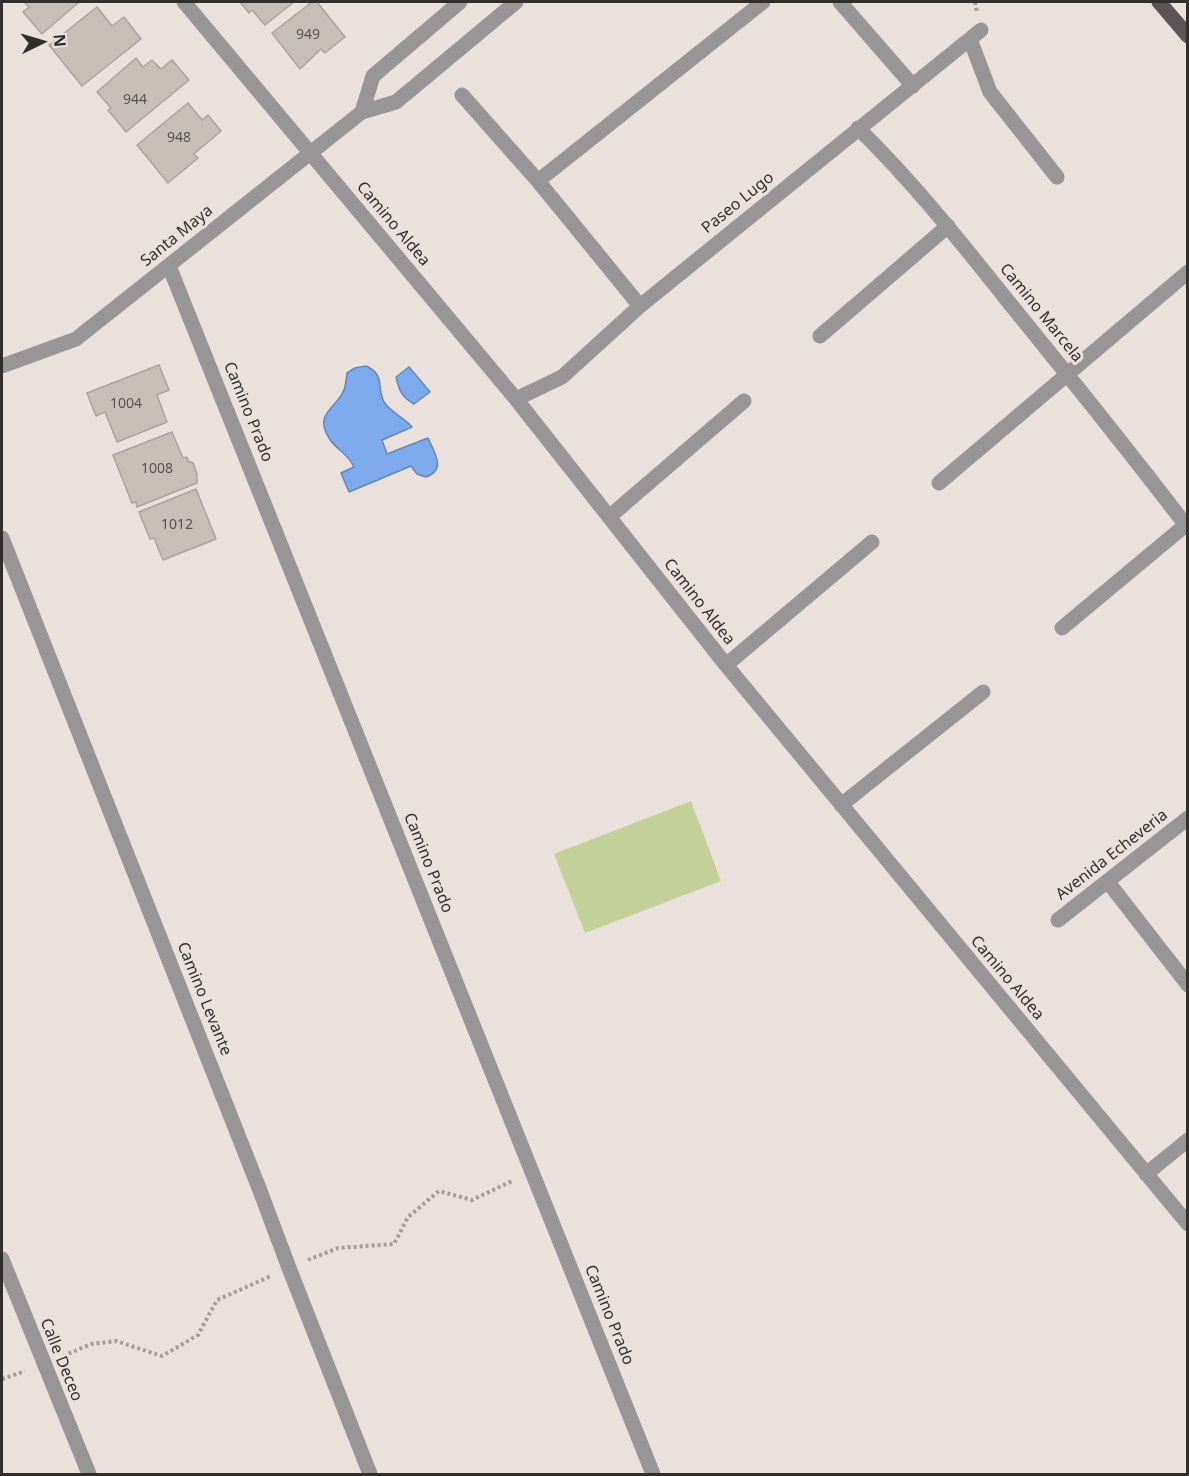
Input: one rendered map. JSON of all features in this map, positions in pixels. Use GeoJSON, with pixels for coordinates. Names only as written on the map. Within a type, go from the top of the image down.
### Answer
{"type":"FeatureCollection","features":[{"type":"Feature","properties":{"kind":"main road"},"geometry":{"type":"LineString","coordinates":[[1159,2],[1188,36]]}},
{"type":"Feature","properties":{"kind":"street","name":"Camino Aldea"},"geometry":{"type":"LineString","coordinates":[[184,2],[516,399],[726,665],[1188,1224]]}},
{"type":"Feature","properties":{"kind":"street"},"geometry":{"type":"LineString","coordinates":[[362,112],[373,76],[460,2]]}},
{"type":"Feature","properties":{"kind":"street"},"geometry":{"type":"LineString","coordinates":[[538,182],[764,2]]}},
{"type":"Feature","properties":{"kind":"street"},"geometry":{"type":"LineString","coordinates":[[840,2],[913,86]]}},
{"type":"Feature","properties":{"kind":"street","name":"Santa Maya"},"geometry":{"type":"LineString","coordinates":[[2,366],[76,339],[362,112],[396,102],[509,4]]}},
{"type":"Feature","properties":{"kind":"street","name":"Paseo Lugo"},"geometry":{"type":"LineString","coordinates":[[516,399],[562,377],[640,306],[976,35],[990,92],[1057,177]]}},
{"type":"Feature","properties":{"kind":"street"},"geometry":{"type":"LineString","coordinates":[[462,95],[538,182],[640,306]]}},
{"type":"Feature","properties":{"kind":"street","name":"Camino Marcela"},"geometry":{"type":"LineString","coordinates":[[858,128],[890,159],[948,226],[1187,526]]}},
{"type":"Feature","properties":{"kind":"street"},"geometry":{"type":"LineString","coordinates":[[820,336],[948,226]]}},
{"type":"Feature","properties":{"kind":"street","name":"Camino Prado"},"geometry":{"type":"LineString","coordinates":[[169,266],[653,1474]]}},
{"type":"Feature","properties":{"kind":"street"},"geometry":{"type":"LineString","coordinates":[[939,483],[1188,272]]}},
{"type":"Feature","properties":{"kind":"street"},"geometry":{"type":"LineString","coordinates":[[609,517],[744,401]]}},
{"type":"Feature","properties":{"kind":"street"},"geometry":{"type":"LineString","coordinates":[[1062,628],[1187,526]]}},
{"type":"Feature","properties":{"kind":"street","name":"Camino Levante"},"geometry":{"type":"LineString","coordinates":[[2,538],[370,1474]]}},
{"type":"Feature","properties":{"kind":"street"},"geometry":{"type":"LineString","coordinates":[[726,665],[872,542]]}},
{"type":"Feature","properties":{"kind":"street"},"geometry":{"type":"LineString","coordinates":[[841,805],[983,692]]}},
{"type":"Feature","properties":{"kind":"street","name":"Avenida Echeveria"},"geometry":{"type":"LineString","coordinates":[[1058,920],[1188,818]]}},
{"type":"Feature","properties":{"kind":"street"},"geometry":{"type":"LineString","coordinates":[[1108,882],[1188,985]]}},
{"type":"Feature","properties":{"kind":"street"},"geometry":{"type":"LineString","coordinates":[[1146,1174],[1188,1140]]}},
{"type":"Feature","properties":{"kind":"street","name":"Calle Deceo"},"geometry":{"type":"LineString","coordinates":[[2,1259],[88,1474]]}},
{"type":"Feature","properties":{"kind":"path"},"geometry":{"type":"LineString","coordinates":[[44,1365],[91,1344],[116,1341],[162,1356],[198,1335],[217,1300],[338,1248],[394,1244],[408,1217],[439,1191],[472,1200],[532,1171]]}},
{"type":"Feature","properties":{"kind":"green space"},"geometry":{"type":"Polygon","coordinates":[[[691,801],[721,881],[585,933],[554,854],[691,801]]]}},
{"type":"Feature","properties":{"kind":"water"},"geometry":{"type":"Polygon","coordinates":[[[366,366],[378,377],[384,402],[412,427],[382,440],[387,454],[428,438],[436,455],[437,465],[436,470],[426,477],[417,474],[411,466],[349,492],[341,473],[354,467],[329,438],[324,423],[327,412],[344,390],[347,373],[355,368],[366,366]]]}},
{"type":"Feature","properties":{"kind":"water"},"geometry":{"type":"Polygon","coordinates":[[[409,367],[430,392],[414,404],[402,393],[396,377],[409,367]]]}},
{"type":"Feature","properties":{"kind":"building"},"geometry":{"type":"Polygon","coordinates":[[[24,2],[79,2],[42,34],[23,12],[29,7],[24,2]]]}},
{"type":"Feature","properties":{"kind":"building"},"geometry":{"type":"Polygon","coordinates":[[[240,2],[294,2],[265,25],[252,10],[249,13],[240,2]]]}},
{"type":"Feature","properties":{"kind":"building"},"geometry":{"type":"Polygon","coordinates":[[[312,2],[317,2],[345,37],[325,53],[321,49],[300,69],[272,33],[312,2]]]}},
{"type":"Feature","properties":{"kind":"building"},"geometry":{"type":"Polygon","coordinates":[[[97,7],[112,26],[124,17],[141,39],[82,86],[49,45],[97,7]]]}},
{"type":"Feature","properties":{"kind":"building"},"geometry":{"type":"Polygon","coordinates":[[[136,58],[143,67],[152,60],[161,69],[172,60],[189,80],[126,132],[108,110],[111,108],[97,92],[136,58]]]}},
{"type":"Feature","properties":{"kind":"building"},"geometry":{"type":"Polygon","coordinates":[[[188,103],[202,120],[208,115],[221,131],[194,154],[198,158],[168,183],[137,145],[188,103]]]}},
{"type":"Feature","properties":{"kind":"building"},"geometry":{"type":"Polygon","coordinates":[[[159,365],[169,390],[157,395],[167,422],[117,442],[105,412],[96,416],[87,393],[159,365]]]}},
{"type":"Feature","properties":{"kind":"building"},"geometry":{"type":"Polygon","coordinates":[[[172,432],[183,458],[187,457],[188,461],[193,463],[197,483],[137,507],[136,502],[132,503],[113,455],[172,432]]]}},
{"type":"Feature","properties":{"kind":"building"},"geometry":{"type":"Polygon","coordinates":[[[196,489],[216,539],[163,560],[154,538],[150,539],[139,512],[196,489]]]}}]}
